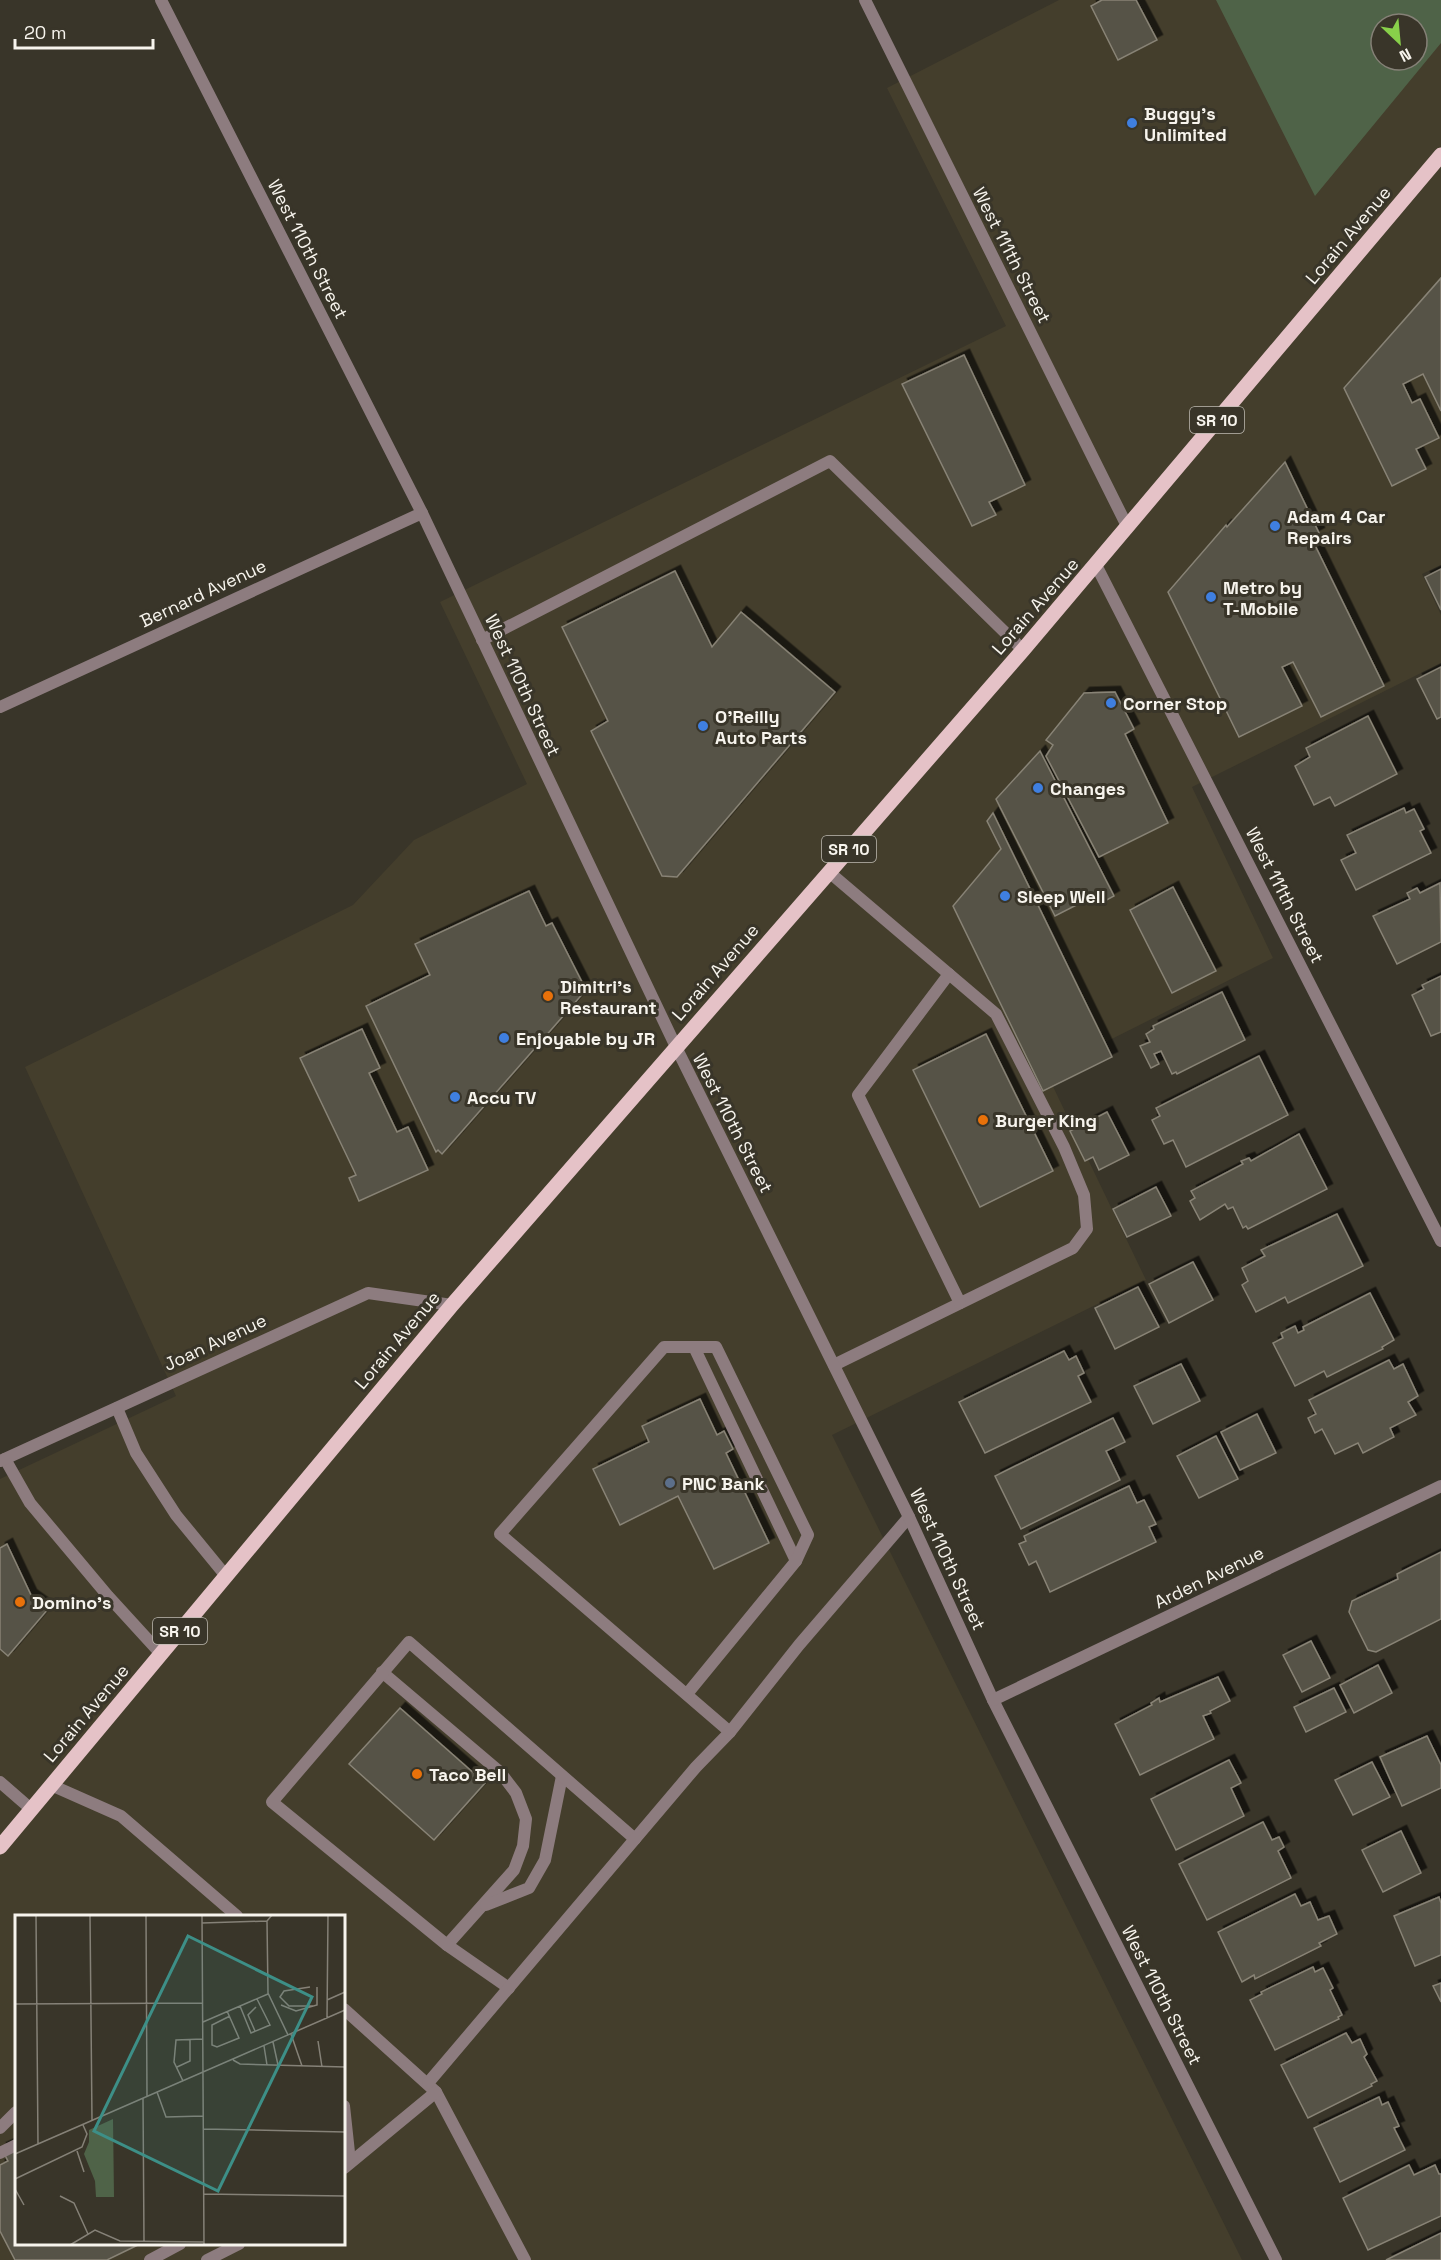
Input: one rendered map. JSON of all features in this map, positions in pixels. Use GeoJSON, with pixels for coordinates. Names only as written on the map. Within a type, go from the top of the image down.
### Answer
{"type":"FeatureCollection","features":[{"type":"Feature","properties":{"kind":"main road","name":"Lorain Avenue"},"geometry":{"type":"LineString","coordinates":[[0,1847],[452,1305],[1023,650],[1441,155]]}},
{"type":"Feature","properties":{"kind":"street","name":"West 110th Street"},"geometry":{"type":"LineString","coordinates":[[161,0],[422,513],[676,1047],[909,1517],[993,1700],[1276,2260]]}},
{"type":"Feature","properties":{"kind":"street","name":"West 111th Street"},"geometry":{"type":"LineString","coordinates":[[865,0],[1127,526]]}},
{"type":"Feature","properties":{"kind":"street"},"geometry":{"type":"LineString","coordinates":[[482,640],[830,461],[1023,650]]}},
{"type":"Feature","properties":{"kind":"street","name":"Bernard Avenue"},"geometry":{"type":"LineString","coordinates":[[0,707],[422,513]]}},
{"type":"Feature","properties":{"kind":"street","name":"West 111th Street"},"geometry":{"type":"LineString","coordinates":[[1096,565],[1441,1242]]}},
{"type":"Feature","properties":{"kind":"street"},"geometry":{"type":"LineString","coordinates":[[828,872],[996,1014],[1064,1147],[1084,1195],[1087,1229],[1073,1248],[834,1365]]}},
{"type":"Feature","properties":{"kind":"street"},"geometry":{"type":"LineString","coordinates":[[949,974],[858,1095],[960,1303]]}},
{"type":"Feature","properties":{"kind":"street","name":"Joan Avenue"},"geometry":{"type":"LineString","coordinates":[[3,1460],[368,1293],[452,1305]]}},
{"type":"Feature","properties":{"kind":"street"},"geometry":{"type":"LineString","coordinates":[[687,1694],[796,1561],[808,1535],[716,1347],[664,1347],[500,1534],[730,1732]]}},
{"type":"Feature","properties":{"kind":"street"},"geometry":{"type":"LineString","coordinates":[[694,1347],[796,1561]]}},
{"type":"Feature","properties":{"kind":"street"},"geometry":{"type":"LineString","coordinates":[[117,1407],[136,1453],[176,1515],[226,1575]]}},
{"type":"Feature","properties":{"kind":"street"},"geometry":{"type":"LineString","coordinates":[[3,1460],[30,1503],[108,1596],[161,1654]]}},
{"type":"Feature","properties":{"kind":"street","name":"Arden Avenue"},"geometry":{"type":"LineString","coordinates":[[993,1700],[1441,1486]]}},
{"type":"Feature","properties":{"kind":"street"},"geometry":{"type":"LineString","coordinates":[[347,2165],[432,2087],[508,1988],[696,1767],[730,1732],[799,1645],[909,1517]]}},
{"type":"Feature","properties":{"kind":"street"},"geometry":{"type":"LineString","coordinates":[[508,1988],[447,1945],[272,1802],[382,1672],[409,1642],[635,1839]]}},
{"type":"Feature","properties":{"kind":"street"},"geometry":{"type":"LineString","coordinates":[[382,1672],[500,1772],[516,1793],[526,1820],[523,1846],[514,1870],[447,1945]]}},
{"type":"Feature","properties":{"kind":"street"},"geometry":{"type":"LineString","coordinates":[[482,1906],[529,1888],[545,1860],[562,1776]]}},
{"type":"Feature","properties":{"kind":"street"},"geometry":{"type":"LineString","coordinates":[[0,1782],[31,1809]]}},
{"type":"Feature","properties":{"kind":"street"},"geometry":{"type":"LineString","coordinates":[[51,1785],[121,1816],[235,1915]]}},
{"type":"Feature","properties":{"kind":"street"},"geometry":{"type":"LineString","coordinates":[[345,2011],[432,2087],[525,2260]]}},
{"type":"Feature","properties":{"kind":"street"},"geometry":{"type":"LineString","coordinates":[[0,2128],[15,2113]]}},
{"type":"Feature","properties":{"kind":"street"},"geometry":{"type":"LineString","coordinates":[[345,2126],[347,2165]]}},
{"type":"Feature","properties":{"kind":"street"},"geometry":{"type":"LineString","coordinates":[[0,2153],[15,2146]]}},
{"type":"Feature","properties":{"kind":"street"},"geometry":{"type":"LineString","coordinates":[[150,2260],[178,2245]]}},
{"type":"Feature","properties":{"kind":"street"},"geometry":{"type":"LineString","coordinates":[[207,2260],[237,2245]]}},
{"type":"Feature","properties":{"kind":"shaded area"},"geometry":{"type":"Polygon","coordinates":[[[1059,0],[1441,0],[1441,565],[1422,574],[1441,615],[1441,663],[1192,787],[1273,958],[1046,1072],[1146,1280],[832,1435],[1242,2260],[0,2260],[0,1479],[176,1396],[25,1067],[353,905],[414,840],[527,784],[440,602],[1006,326],[887,88],[1059,0]]]}},
{"type":"Feature","properties":{"kind":"green space"},"geometry":{"type":"Polygon","coordinates":[[[1216,0],[1441,0],[1441,43],[1429,58],[1429,12],[1369,12],[1369,72],[1417,72],[1315,196],[1216,0]]]}},
{"type":"Feature","properties":{"kind":"building"},"geometry":{"type":"Polygon","coordinates":[[[1102,0],[1136,0],[1157,40],[1118,60],[1091,6],[1102,0]]]}},
{"type":"Feature","properties":{"kind":"building"},"geometry":{"type":"Polygon","coordinates":[[[1441,278],[1441,411],[1423,374],[1403,384],[1412,403],[1420,399],[1439,438],[1416,449],[1426,469],[1392,486],[1344,388],[1441,278]]]}},
{"type":"Feature","properties":{"kind":"building"},"geometry":{"type":"Polygon","coordinates":[[[964,355],[1025,485],[989,502],[996,515],[972,526],[902,384],[964,355]]]}},
{"type":"Feature","properties":{"kind":"building"},"geometry":{"type":"Polygon","coordinates":[[[1285,462],[1319,533],[1311,537],[1384,686],[1321,717],[1293,662],[1282,667],[1302,706],[1239,737],[1168,592],[1285,462]]]}},
{"type":"Feature","properties":{"kind":"building"},"geometry":{"type":"Polygon","coordinates":[[[1441,569],[1441,610],[1425,577],[1441,569]]]}},
{"type":"Feature","properties":{"kind":"building","name":"O'Reilly Auto Parts"},"geometry":{"type":"Polygon","coordinates":[[[675,571],[712,647],[741,612],[835,692],[677,877],[662,876],[591,731],[608,721],[562,627],[675,571]]]}},
{"type":"Feature","properties":{"kind":"building"},"geometry":{"type":"Polygon","coordinates":[[[1441,667],[1441,717],[1437,719],[1417,679],[1441,667]]]}},
{"type":"Feature","properties":{"kind":"building"},"geometry":{"type":"Polygon","coordinates":[[[1115,692],[1134,729],[1125,734],[1168,823],[1099,857],[1046,756],[1053,745],[1046,740],[1084,693],[1115,692]]]}},
{"type":"Feature","properties":{"kind":"building"},"geometry":{"type":"Polygon","coordinates":[[[1368,716],[1397,774],[1335,806],[1330,797],[1314,805],[1295,766],[1310,757],[1306,748],[1368,716]]]}},
{"type":"Feature","properties":{"kind":"building"},"geometry":{"type":"Polygon","coordinates":[[[1040,751],[1114,896],[1103,902],[1098,894],[1055,916],[996,799],[1040,751]]]}},
{"type":"Feature","properties":{"kind":"building"},"geometry":{"type":"Polygon","coordinates":[[[1404,808],[1406,813],[1414,809],[1424,829],[1420,831],[1431,853],[1356,890],[1341,860],[1356,853],[1347,835],[1404,808]]]}},
{"type":"Feature","properties":{"kind":"building"},"geometry":{"type":"Polygon","coordinates":[[[993,813],[1112,1057],[1043,1091],[953,906],[1001,849],[987,821],[993,813]]]}},
{"type":"Feature","properties":{"kind":"building"},"geometry":{"type":"Polygon","coordinates":[[[1440,883],[1441,942],[1397,964],[1373,916],[1410,899],[1407,893],[1417,888],[1420,893],[1440,883]]]}},
{"type":"Feature","properties":{"kind":"building"},"geometry":{"type":"Polygon","coordinates":[[[1173,887],[1216,971],[1172,993],[1130,910],[1173,887]]]}},
{"type":"Feature","properties":{"kind":"building"},"geometry":{"type":"Polygon","coordinates":[[[529,891],[546,926],[552,923],[586,990],[442,1154],[438,1150],[436,1152],[366,1006],[430,975],[415,944],[529,891]]]}},
{"type":"Feature","properties":{"kind":"building"},"geometry":{"type":"Polygon","coordinates":[[[1441,976],[1441,1032],[1431,1036],[1412,995],[1424,989],[1422,985],[1441,976]]]}},
{"type":"Feature","properties":{"kind":"building"},"geometry":{"type":"Polygon","coordinates":[[[1222,992],[1245,1040],[1177,1074],[1176,1072],[1172,1074],[1161,1051],[1154,1054],[1159,1064],[1151,1068],[1140,1046],[1150,1042],[1146,1034],[1154,1029],[1153,1026],[1222,992]]]}},
{"type":"Feature","properties":{"kind":"building"},"geometry":{"type":"Polygon","coordinates":[[[362,1029],[380,1068],[369,1073],[397,1132],[408,1127],[428,1170],[359,1201],[349,1178],[356,1175],[300,1058],[362,1029]]]}},
{"type":"Feature","properties":{"kind":"building","name":"Burger King"},"geometry":{"type":"Polygon","coordinates":[[[986,1034],[1053,1171],[980,1207],[913,1070],[986,1034]]]}},
{"type":"Feature","properties":{"kind":"building"},"geometry":{"type":"Polygon","coordinates":[[[1259,1056],[1288,1115],[1186,1167],[1173,1140],[1164,1144],[1152,1120],[1160,1116],[1156,1108],[1259,1056]]]}},
{"type":"Feature","properties":{"kind":"building"},"geometry":{"type":"Polygon","coordinates":[[[1107,1112],[1129,1155],[1099,1170],[1093,1157],[1085,1161],[1070,1131],[1107,1112]]]}},
{"type":"Feature","properties":{"kind":"building"},"geometry":{"type":"Polygon","coordinates":[[[1299,1134],[1327,1189],[1248,1229],[1246,1226],[1243,1228],[1233,1207],[1228,1209],[1225,1204],[1200,1220],[1190,1201],[1195,1198],[1191,1191],[1243,1164],[1241,1161],[1249,1158],[1251,1161],[1299,1134]]]}},
{"type":"Feature","properties":{"kind":"building"},"geometry":{"type":"Polygon","coordinates":[[[1156,1187],[1171,1216],[1127,1237],[1113,1209],[1156,1187]]]}},
{"type":"Feature","properties":{"kind":"building"},"geometry":{"type":"Polygon","coordinates":[[[1337,1214],[1363,1266],[1288,1303],[1285,1297],[1256,1312],[1242,1285],[1248,1281],[1242,1268],[1265,1256],[1261,1250],[1337,1214]]]}},
{"type":"Feature","properties":{"kind":"building"},"geometry":{"type":"Polygon","coordinates":[[[1193,1262],[1213,1300],[1169,1323],[1149,1284],[1193,1262]]]}},
{"type":"Feature","properties":{"kind":"building"},"geometry":{"type":"Polygon","coordinates":[[[1138,1287],[1159,1327],[1115,1349],[1095,1308],[1138,1287]]]}},
{"type":"Feature","properties":{"kind":"building"},"geometry":{"type":"Polygon","coordinates":[[[1370,1293],[1394,1340],[1382,1347],[1383,1349],[1327,1377],[1324,1371],[1295,1386],[1273,1343],[1283,1338],[1281,1333],[1295,1326],[1298,1333],[1304,1330],[1303,1327],[1370,1293]]]}},
{"type":"Feature","properties":{"kind":"building"},"geometry":{"type":"Polygon","coordinates":[[[1064,1351],[1069,1360],[1076,1356],[1084,1373],[1078,1376],[1091,1402],[985,1453],[959,1402],[1064,1351]]]}},
{"type":"Feature","properties":{"kind":"building"},"geometry":{"type":"Polygon","coordinates":[[[1389,1360],[1394,1369],[1403,1364],[1418,1396],[1408,1402],[1416,1415],[1390,1428],[1394,1437],[1363,1453],[1358,1443],[1335,1454],[1322,1429],[1315,1433],[1308,1418],[1316,1414],[1309,1400],[1389,1360]]]}},
{"type":"Feature","properties":{"kind":"building"},"geometry":{"type":"Polygon","coordinates":[[[1181,1364],[1200,1401],[1153,1424],[1134,1386],[1181,1364]]]}},
{"type":"Feature","properties":{"kind":"building","name":"PNC Bank"},"geometry":{"type":"Polygon","coordinates":[[[700,1399],[717,1435],[724,1431],[733,1449],[726,1453],[769,1543],[714,1569],[678,1496],[620,1525],[593,1469],[649,1442],[642,1426],[700,1399]]]}},
{"type":"Feature","properties":{"kind":"building"},"geometry":{"type":"Polygon","coordinates":[[[1257,1414],[1276,1453],[1240,1470],[1221,1432],[1257,1414]]]}},
{"type":"Feature","properties":{"kind":"building"},"geometry":{"type":"Polygon","coordinates":[[[1113,1418],[1125,1442],[1106,1451],[1120,1480],[1021,1529],[995,1476],[1113,1418]]]}},
{"type":"Feature","properties":{"kind":"building"},"geometry":{"type":"Polygon","coordinates":[[[1216,1436],[1238,1479],[1199,1498],[1177,1456],[1216,1436]]]}},
{"type":"Feature","properties":{"kind":"building"},"geometry":{"type":"Polygon","coordinates":[[[1129,1486],[1137,1503],[1144,1500],[1156,1524],[1149,1527],[1156,1542],[1050,1592],[1036,1561],[1029,1565],[1019,1544],[1026,1541],[1024,1536],[1129,1486]]]}},
{"type":"Feature","properties":{"kind":"building","name":"Domino's"},"geometry":{"type":"Polygon","coordinates":[[[7,1544],[31,1595],[49,1608],[8,1656],[0,1649],[0,1548],[7,1544]]]}},
{"type":"Feature","properties":{"kind":"building"},"geometry":{"type":"Polygon","coordinates":[[[1441,1552],[1441,1619],[1376,1652],[1368,1650],[1349,1612],[1352,1601],[1398,1579],[1397,1574],[1441,1552]]]}},
{"type":"Feature","properties":{"kind":"building"},"geometry":{"type":"Polygon","coordinates":[[[1311,1641],[1330,1678],[1302,1692],[1283,1655],[1311,1641]]]}},
{"type":"Feature","properties":{"kind":"building"},"geometry":{"type":"Polygon","coordinates":[[[1378,1665],[1392,1693],[1354,1713],[1340,1685],[1378,1665]]]}},
{"type":"Feature","properties":{"kind":"building"},"geometry":{"type":"Polygon","coordinates":[[[1218,1677],[1230,1701],[1203,1716],[1214,1739],[1140,1775],[1115,1724],[1152,1705],[1151,1703],[1159,1698],[1160,1702],[1218,1677]]]}},
{"type":"Feature","properties":{"kind":"building"},"geometry":{"type":"Polygon","coordinates":[[[1334,1688],[1346,1712],[1306,1732],[1294,1707],[1334,1688]]]}},
{"type":"Feature","properties":{"kind":"building","name":"Taco Bell"},"geometry":{"type":"Polygon","coordinates":[[[400,1708],[485,1783],[434,1840],[349,1764],[400,1708]]]}},
{"type":"Feature","properties":{"kind":"building"},"geometry":{"type":"Polygon","coordinates":[[[1427,1736],[1441,1765],[1441,1788],[1402,1806],[1380,1757],[1427,1736]]]}},
{"type":"Feature","properties":{"kind":"building"},"geometry":{"type":"Polygon","coordinates":[[[1229,1760],[1241,1783],[1231,1788],[1244,1816],[1176,1850],[1151,1799],[1229,1760]]]}},
{"type":"Feature","properties":{"kind":"building"},"geometry":{"type":"Polygon","coordinates":[[[1372,1762],[1390,1797],[1353,1815],[1335,1780],[1372,1762]]]}},
{"type":"Feature","properties":{"kind":"building"},"geometry":{"type":"Polygon","coordinates":[[[1263,1822],[1272,1840],[1279,1837],[1284,1847],[1278,1851],[1291,1878],[1207,1920],[1179,1864],[1263,1822]]]}},
{"type":"Feature","properties":{"kind":"building"},"geometry":{"type":"Polygon","coordinates":[[[1401,1831],[1421,1873],[1383,1892],[1362,1850],[1401,1831]]]}},
{"type":"Feature","properties":{"kind":"building"},"geometry":{"type":"Polygon","coordinates":[[[1295,1894],[1301,1906],[1310,1902],[1318,1920],[1329,1916],[1337,1934],[1319,1943],[1321,1946],[1255,1979],[1254,1975],[1242,1982],[1218,1932],[1295,1894]]]}},
{"type":"Feature","properties":{"kind":"building"},"geometry":{"type":"Polygon","coordinates":[[[1439,1897],[1441,1955],[1415,1966],[1394,1916],[1439,1897]]]}},
{"type":"Feature","properties":{"kind":"building"},"geometry":{"type":"Polygon","coordinates":[[[1313,1967],[1315,1972],[1323,1968],[1342,2015],[1338,2017],[1339,2019],[1275,2050],[1250,2000],[1262,1994],[1261,1992],[1313,1967]]]}},
{"type":"Feature","properties":{"kind":"building"},"geometry":{"type":"Polygon","coordinates":[[[1441,1983],[1441,2002],[1433,1986],[1441,1983]]]}},
{"type":"Feature","properties":{"kind":"building"},"geometry":{"type":"Polygon","coordinates":[[[1346,2033],[1352,2043],[1360,2039],[1367,2054],[1364,2057],[1377,2081],[1371,2084],[1372,2086],[1308,2118],[1281,2065],[1346,2033]]]}},
{"type":"Feature","properties":{"kind":"building"},"geometry":{"type":"Polygon","coordinates":[[[1379,2097],[1382,2105],[1388,2102],[1399,2126],[1394,2128],[1405,2150],[1340,2182],[1314,2128],[1379,2097]]]}},
{"type":"Feature","properties":{"kind":"building"},"geometry":{"type":"Polygon","coordinates":[[[15,2141],[15,2245],[138,2245],[107,2260],[15,2260],[0,2231],[0,2165],[8,2161],[1,2148],[15,2141]]]}},
{"type":"Feature","properties":{"kind":"building"},"geometry":{"type":"Polygon","coordinates":[[[1409,2165],[1414,2175],[1435,2165],[1441,2174],[1441,2216],[1368,2250],[1343,2198],[1409,2165]]]}},
{"type":"Feature","properties":{"kind":"building"},"geometry":{"type":"Polygon","coordinates":[[[1441,2233],[1441,2260],[1386,2260],[1441,2233]]]}},
{"type":"Feature","properties":{"kind":"place","name":"Buggy's Unlimited"},"geometry":{"type":"Point","coordinates":[1132,123]}},
{"type":"Feature","properties":{"kind":"place","name":"Adam 4 Car Repairs"},"geometry":{"type":"Point","coordinates":[1275,526]}},
{"type":"Feature","properties":{"kind":"place","name":"Metro by T-Mobile"},"geometry":{"type":"Point","coordinates":[1211,597]}},
{"type":"Feature","properties":{"kind":"place","name":"Corner Stop"},"geometry":{"type":"Point","coordinates":[1111,703]}},
{"type":"Feature","properties":{"kind":"place","name":"O'Reilly Auto Parts"},"geometry":{"type":"Point","coordinates":[703,726]}},
{"type":"Feature","properties":{"kind":"place","name":"Changes"},"geometry":{"type":"Point","coordinates":[1038,788]}},
{"type":"Feature","properties":{"kind":"place","name":"Sleep Well"},"geometry":{"type":"Point","coordinates":[1005,896]}},
{"type":"Feature","properties":{"kind":"place","name":"Dimitri's Restaurant"},"geometry":{"type":"Point","coordinates":[548,996]}},
{"type":"Feature","properties":{"kind":"place","name":"Enjoyable by JR"},"geometry":{"type":"Point","coordinates":[504,1038]}},
{"type":"Feature","properties":{"kind":"place","name":"Accu TV"},"geometry":{"type":"Point","coordinates":[455,1097]}},
{"type":"Feature","properties":{"kind":"place","name":"Burger King"},"geometry":{"type":"Point","coordinates":[983,1120]}},
{"type":"Feature","properties":{"kind":"place","name":"PNC Bank"},"geometry":{"type":"Point","coordinates":[670,1483]}},
{"type":"Feature","properties":{"kind":"place","name":"Domino's"},"geometry":{"type":"Point","coordinates":[20,1602]}},
{"type":"Feature","properties":{"kind":"place","name":"Taco Bell"},"geometry":{"type":"Point","coordinates":[417,1774]}}]}
